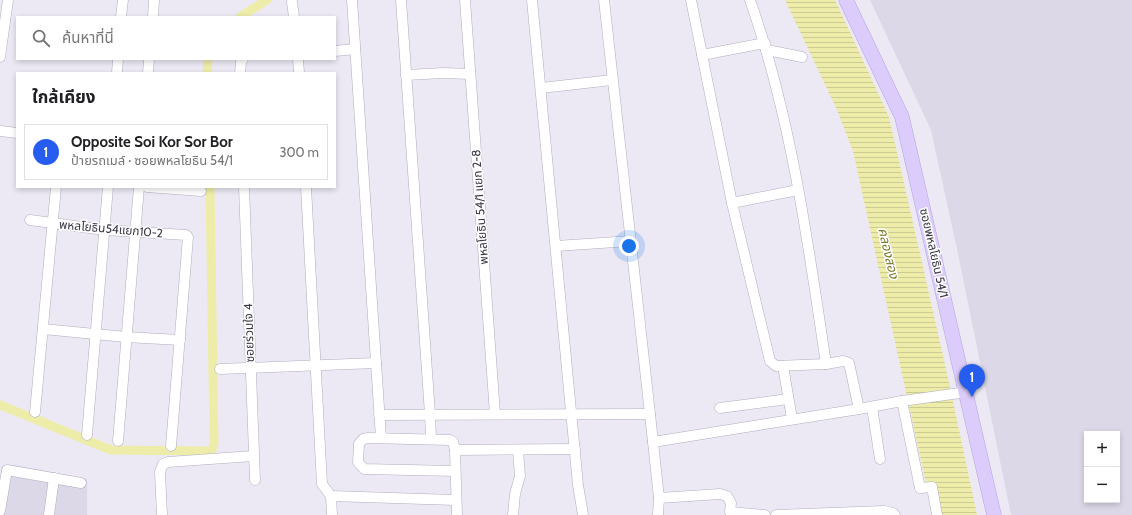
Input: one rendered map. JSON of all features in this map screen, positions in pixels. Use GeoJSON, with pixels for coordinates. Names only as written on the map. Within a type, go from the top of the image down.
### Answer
{"type":"FeatureCollection","features":[{"type":"Feature","properties":{"kind":"street"},"geometry":{"type":"LineString","coordinates":[[0,57],[8,0]]}},
{"type":"Feature","properties":{"kind":"street"},"geometry":{"type":"LineString","coordinates":[[121,16],[123,0]]}},
{"type":"Feature","properties":{"kind":"street"},"geometry":{"type":"LineString","coordinates":[[153,16],[154,0]]}},
{"type":"Feature","properties":{"kind":"street"},"geometry":{"type":"LineString","coordinates":[[352,0],[381,438]]}},
{"type":"Feature","properties":{"kind":"street"},"geometry":{"type":"LineString","coordinates":[[401,0],[431,438]]}},
{"type":"Feature","properties":{"kind":"street","name":"พหลโยธิน 54/1 แยก 2-8"},"geometry":{"type":"LineString","coordinates":[[465,0],[495,414]]}},
{"type":"Feature","properties":{"kind":"street"},"geometry":{"type":"LineString","coordinates":[[532,0],[575,449],[583,515]]}},
{"type":"Feature","properties":{"kind":"street"},"geometry":{"type":"LineString","coordinates":[[604,0],[659,498],[658,515]]}},
{"type":"Feature","properties":{"kind":"street"},"geometry":{"type":"LineString","coordinates":[[691,0],[732,204],[768,356],[772,365],[782,366],[826,364],[843,361],[849,363],[859,409]]}},
{"type":"Feature","properties":{"kind":"street"},"geometry":{"type":"LineString","coordinates":[[750,0],[766,46],[798,190],[826,364]]}},
{"type":"Feature","properties":{"kind":"street","name":"ซอยพหลโยธิน 54/1"},"geometry":{"type":"LineString","coordinates":[[846,0],[902,117],[962,393],[994,515]]}},
{"type":"Feature","properties":{"kind":"street"},"geometry":{"type":"LineString","coordinates":[[292,2],[294,16]]}},
{"type":"Feature","properties":{"kind":"street"},"geometry":{"type":"LineString","coordinates":[[702,55],[766,46],[802,57]]}},
{"type":"Feature","properties":{"kind":"street"},"geometry":{"type":"LineString","coordinates":[[336,51],[355,49]]}},
{"type":"Feature","properties":{"kind":"street"},"geometry":{"type":"LineString","coordinates":[[117,72],[118,60]]}},
{"type":"Feature","properties":{"kind":"street"},"geometry":{"type":"LineString","coordinates":[[148,72],[149,60]]}},
{"type":"Feature","properties":{"kind":"street"},"geometry":{"type":"LineString","coordinates":[[240,72],[243,60]]}},
{"type":"Feature","properties":{"kind":"street"},"geometry":{"type":"LineString","coordinates":[[298,60],[299,72]]}},
{"type":"Feature","properties":{"kind":"street"},"geometry":{"type":"LineString","coordinates":[[406,75],[443,72],[470,74]]}},
{"type":"Feature","properties":{"kind":"street"},"geometry":{"type":"LineString","coordinates":[[541,88],[612,80]]}},
{"type":"Feature","properties":{"kind":"street"},"geometry":{"type":"LineString","coordinates":[[0,131],[16,134]]}},
{"type":"Feature","properties":{"kind":"street"},"geometry":{"type":"LineString","coordinates":[[35,412],[56,188]]}},
{"type":"Feature","properties":{"kind":"street"},"geometry":{"type":"LineString","coordinates":[[87,435],[108,188]]}},
{"type":"Feature","properties":{"kind":"street"},"geometry":{"type":"LineString","coordinates":[[118,441],[139,188]]}},
{"type":"Feature","properties":{"kind":"street"},"geometry":{"type":"LineString","coordinates":[[160,188],[201,191]]}},
{"type":"Feature","properties":{"kind":"street","name":"ซอยร่วมใจ 4"},"geometry":{"type":"LineString","coordinates":[[244,188],[255,480]]}},
{"type":"Feature","properties":{"kind":"street"},"geometry":{"type":"LineString","coordinates":[[306,188],[322,484],[331,496],[332,515]]}},
{"type":"Feature","properties":{"kind":"street"},"geometry":{"type":"LineString","coordinates":[[732,204],[798,190]]}},
{"type":"Feature","properties":{"kind":"street","name":"พหลโยธิน54แยก10-2"},"geometry":{"type":"LineString","coordinates":[[30,220],[105,230],[186,235],[189,241],[180,340]]}},
{"type":"Feature","properties":{"kind":"street"},"geometry":{"type":"LineString","coordinates":[[556,246],[631,241]]}},
{"type":"Feature","properties":{"kind":"street"},"geometry":{"type":"LineString","coordinates":[[43,329],[126,338],[180,340],[171,446]]}},
{"type":"Feature","properties":{"kind":"street"},"geometry":{"type":"LineString","coordinates":[[220,369],[376,363]]}},
{"type":"Feature","properties":{"kind":"street"},"geometry":{"type":"LineString","coordinates":[[782,366],[792,419]]}},
{"type":"Feature","properties":{"kind":"street"},"geometry":{"type":"LineString","coordinates":[[653,442],[907,400],[962,393]]}},
{"type":"Feature","properties":{"kind":"street"},"geometry":{"type":"LineString","coordinates":[[720,408],[788,399]]}},
{"type":"Feature","properties":{"kind":"street"},"geometry":{"type":"LineString","coordinates":[[907,400],[920,488],[932,487],[937,515]]}},
{"type":"Feature","properties":{"kind":"street"},"geometry":{"type":"LineString","coordinates":[[872,407],[880,458]]}},
{"type":"Feature","properties":{"kind":"street"},"geometry":{"type":"LineString","coordinates":[[380,415],[650,414]]}},
{"type":"Feature","properties":{"kind":"street"},"geometry":{"type":"LineString","coordinates":[[454,471],[366,469],[361,467],[358,462],[360,441],[368,438],[431,438],[450,440],[453,442],[455,450],[454,471],[457,515]]}},
{"type":"Feature","properties":{"kind":"street"},"geometry":{"type":"LineString","coordinates":[[455,450],[575,449]]}},
{"type":"Feature","properties":{"kind":"street"},"geometry":{"type":"LineString","coordinates":[[514,515],[515,494],[520,476],[518,450]]}},
{"type":"Feature","properties":{"kind":"street"},"geometry":{"type":"LineString","coordinates":[[162,515],[160,472],[163,464],[168,462],[253,456]]}},
{"type":"Feature","properties":{"kind":"street"},"geometry":{"type":"LineString","coordinates":[[0,512],[7,470],[81,483]]}},
{"type":"Feature","properties":{"kind":"street"},"geometry":{"type":"LineString","coordinates":[[49,515],[54,478]]}},
{"type":"Feature","properties":{"kind":"street"},"geometry":{"type":"LineString","coordinates":[[659,498],[720,494],[727,496],[730,503],[730,512],[765,515]]}},
{"type":"Feature","properties":{"kind":"street"},"geometry":{"type":"LineString","coordinates":[[331,496],[456,500]]}},
{"type":"Feature","properties":{"kind":"street"},"geometry":{"type":"LineString","coordinates":[[776,515],[842,514],[884,511],[893,512],[895,515]]}},
{"type":"Feature","properties":{"kind":"shaded area"},"geometry":{"type":"Polygon","coordinates":[[[870,0],[1132,0],[1132,515],[1011,515],[957,249],[931,130],[870,0]]]}},
{"type":"Feature","properties":{"kind":"shaded area"},"geometry":{"type":"Polygon","coordinates":[[[15,465],[87,479],[87,515],[0,515],[1,470],[15,465]]]}},
{"type":"Feature","properties":{"kind":"water","name":"คลองสอง"},"geometry":{"type":"Polygon","coordinates":[[[785,0],[835,0],[889,117],[948,378],[977,515],[933,515],[853,151],[837,110],[785,0]]]}},
{"type":"Feature","properties":{"kind":"waterway"},"geometry":{"type":"LineString","coordinates":[[242,16],[267,0]]}},
{"type":"Feature","properties":{"kind":"waterway"},"geometry":{"type":"LineString","coordinates":[[207,72],[208,60]]}},
{"type":"Feature","properties":{"kind":"waterway"},"geometry":{"type":"LineString","coordinates":[[0,405],[111,450],[212,451],[214,443],[210,188]]}},
{"type":"Feature","properties":{"kind":"place","name":"Opposite Soi Kor Sor Bor"},"geometry":{"type":"Point","coordinates":[972,397]}}]}
